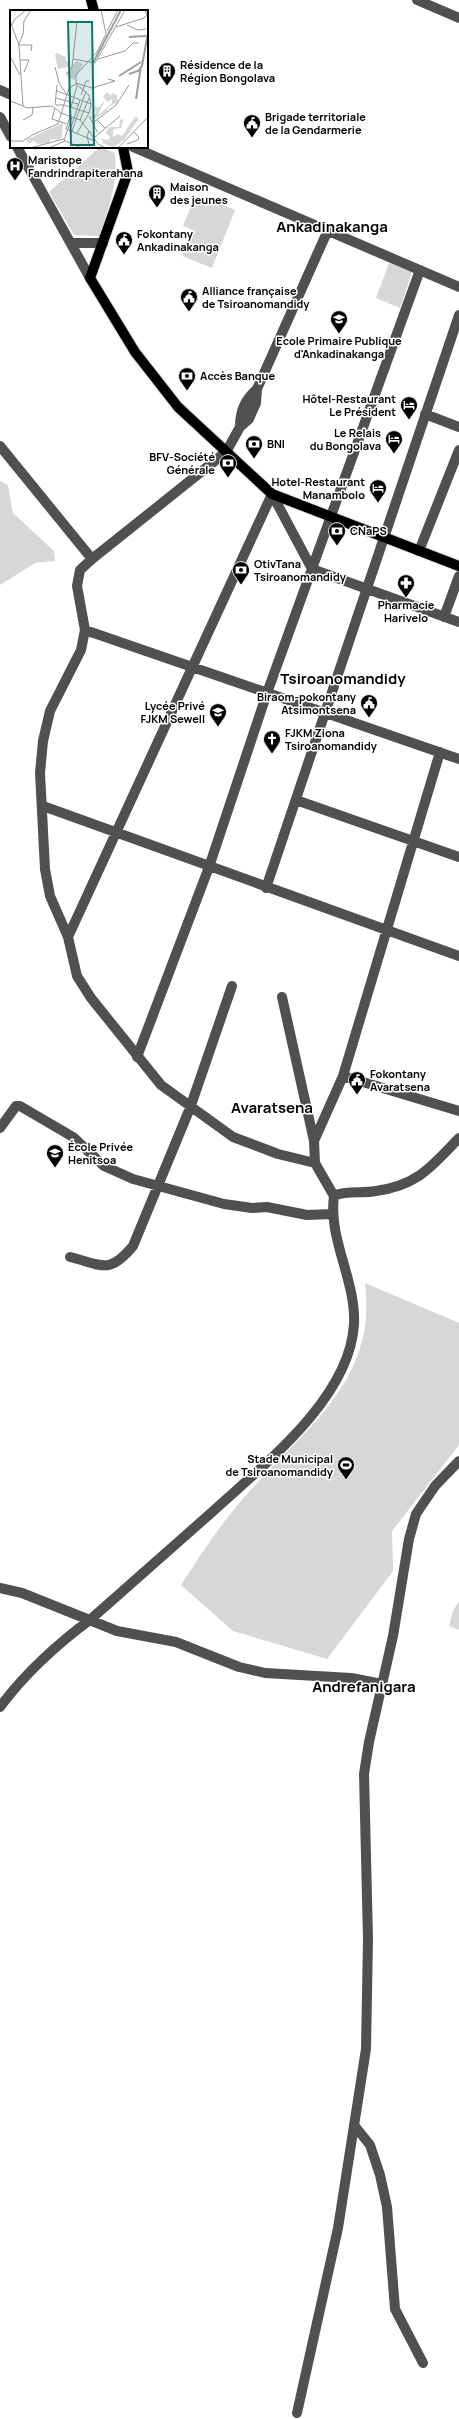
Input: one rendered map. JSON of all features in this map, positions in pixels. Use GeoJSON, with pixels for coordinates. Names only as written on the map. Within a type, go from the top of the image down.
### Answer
{"type":"FeatureCollection","features":[{"type":"Feature","properties":{"kind":"main road"},"geometry":{"type":"LineString","coordinates":[[91,0],[94,10]]}},
{"type":"Feature","properties":{"kind":"main road"},"geometry":{"type":"LineString","coordinates":[[123,148],[128,172],[90,278],[135,352],[156,380],[178,407],[272,494],[459,566]]}},
{"type":"Feature","properties":{"kind":"street"},"geometry":{"type":"LineString","coordinates":[[417,0],[459,18]]}},
{"type":"Feature","properties":{"kind":"street"},"geometry":{"type":"LineString","coordinates":[[0,90],[10,95]]}},
{"type":"Feature","properties":{"kind":"street"},"geometry":{"type":"LineString","coordinates":[[0,117],[6,135]]}},
{"type":"Feature","properties":{"kind":"street"},"geometry":{"type":"LineString","coordinates":[[18,148],[90,278]]}},
{"type":"Feature","properties":{"kind":"street"},"geometry":{"type":"LineString","coordinates":[[135,148],[459,286]]}},
{"type":"Feature","properties":{"kind":"street"},"geometry":{"type":"LineString","coordinates":[[315,1163],[278,1154],[233,1137],[190,1108],[161,1086],[91,998],[77,976],[68,937],[50,896],[45,868],[41,766],[43,741],[50,711],[81,650],[85,630],[77,586],[80,570],[92,558],[226,452],[240,427],[249,419],[256,402],[257,389],[328,230]]}},
{"type":"Feature","properties":{"kind":"street"},"geometry":{"type":"LineString","coordinates":[[71,243],[103,243]]}},
{"type":"Feature","properties":{"kind":"street"},"geometry":{"type":"LineString","coordinates":[[137,1057],[209,867],[267,693],[420,270]]}},
{"type":"Feature","properties":{"kind":"street"},"geometry":{"type":"LineString","coordinates":[[266,888],[324,712],[459,315]]}},
{"type":"Feature","properties":{"kind":"street"},"geometry":{"type":"LineString","coordinates":[[425,414],[459,427]]}},
{"type":"Feature","properties":{"kind":"street"},"geometry":{"type":"LineString","coordinates":[[0,447],[92,558]]}},
{"type":"Feature","properties":{"kind":"street"},"geometry":{"type":"LineString","coordinates":[[419,551],[459,450]]}},
{"type":"Feature","properties":{"kind":"street"},"geometry":{"type":"LineString","coordinates":[[272,494],[312,569],[459,622]]}},
{"type":"Feature","properties":{"kind":"street"},"geometry":{"type":"LineString","coordinates":[[68,937],[272,494]]}},
{"type":"Feature","properties":{"kind":"street"},"geometry":{"type":"LineString","coordinates":[[444,616],[459,576]]}},
{"type":"Feature","properties":{"kind":"street"},"geometry":{"type":"LineString","coordinates":[[85,630],[459,759]]}},
{"type":"Feature","properties":{"kind":"street"},"geometry":{"type":"LineString","coordinates":[[314,1142],[343,1076],[440,752]]}},
{"type":"Feature","properties":{"kind":"street"},"geometry":{"type":"LineString","coordinates":[[296,800],[459,858]]}},
{"type":"Feature","properties":{"kind":"street"},"geometry":{"type":"LineString","coordinates":[[43,806],[266,888],[459,956]]}},
{"type":"Feature","properties":{"kind":"street"},"geometry":{"type":"LineString","coordinates":[[70,1257],[108,1267],[120,1262],[133,1246],[190,1108],[232,986]]}},
{"type":"Feature","properties":{"kind":"street"},"geometry":{"type":"LineString","coordinates":[[0,1707],[21,1679],[57,1644],[91,1619],[294,1438],[336,1382],[346,1358],[354,1325],[352,1302],[332,1214],[334,1196],[315,1163],[314,1142],[282,997]]}},
{"type":"Feature","properties":{"kind":"street"},"geometry":{"type":"LineString","coordinates":[[343,1076],[459,1111]]}},
{"type":"Feature","properties":{"kind":"street"},"geometry":{"type":"LineString","coordinates":[[0,1128],[16,1106],[20,1106],[73,1137],[104,1166],[133,1179],[224,1204],[252,1208],[267,1207],[307,1215],[332,1214]]}},
{"type":"Feature","properties":{"kind":"street"},"geometry":{"type":"LineString","coordinates":[[334,1196],[342,1193],[375,1192],[401,1186],[426,1173],[459,1138]]}},
{"type":"Feature","properties":{"kind":"street"},"geometry":{"type":"LineString","coordinates":[[298,2413],[338,2228],[366,2049],[368,1939],[364,1774],[393,1636],[409,1539],[416,1514],[435,1486],[459,1460]]}},
{"type":"Feature","properties":{"kind":"street"},"geometry":{"type":"LineString","coordinates":[[0,1588],[22,1593],[91,1619],[116,1631],[176,1642],[239,1666],[265,1673],[351,1678],[382,1684]]}},
{"type":"Feature","properties":{"kind":"street"},"geometry":{"type":"LineString","coordinates":[[354,2125],[370,2144],[380,2175],[387,2207],[395,2309],[423,2363]]}},
{"type":"Feature","properties":{"kind":"shaded area"},"geometry":{"type":"Polygon","coordinates":[[[99,148],[115,153],[116,164],[114,185],[99,236],[74,235],[49,192],[99,148]]]}},
{"type":"Feature","properties":{"kind":"shaded area"},"geometry":{"type":"Polygon","coordinates":[[[206,198],[235,210],[212,268],[182,256],[193,230],[183,226],[193,201],[203,205],[206,198]]]}},
{"type":"Feature","properties":{"kind":"shaded area"},"geometry":{"type":"Polygon","coordinates":[[[389,263],[412,272],[400,308],[376,298],[389,263]]]}},
{"type":"Feature","properties":{"kind":"shaded area"},"geometry":{"type":"Polygon","coordinates":[[[0,481],[8,485],[13,513],[54,551],[55,561],[35,563],[0,585],[0,481]]]}},
{"type":"Feature","properties":{"kind":"shaded area","name":"Stade Municipal de Tsiroanomandidy"},"geometry":{"type":"Polygon","coordinates":[[[365,1283],[459,1323],[459,1445],[392,1531],[393,1571],[327,1659],[233,1631],[181,1585],[212,1538],[229,1516],[265,1474],[304,1435],[338,1393],[351,1370],[361,1344],[366,1317],[365,1283]]]}},
{"type":"Feature","properties":{"kind":"shaded area"},"geometry":{"type":"Polygon","coordinates":[[[459,1601],[459,1630],[449,1626],[453,1611],[459,1601]]]}},
{"type":"Feature","properties":{"kind":"place","name":"Résidence de la Région Bongolava"},"geometry":{"type":"Point","coordinates":[167,86]}},
{"type":"Feature","properties":{"kind":"place","name":"Brigade territoriale de la Gendarmerie"},"geometry":{"type":"Point","coordinates":[252,138]}},
{"type":"Feature","properties":{"kind":"place","name":"Maristope Fandrindrapiterahana"},"geometry":{"type":"Point","coordinates":[15,181]}},
{"type":"Feature","properties":{"kind":"place","name":"Maison des jeunes"},"geometry":{"type":"Point","coordinates":[157,208]}},
{"type":"Feature","properties":{"kind":"place","name":"Fokontany Ankadinakanga"},"geometry":{"type":"Point","coordinates":[124,255]}},
{"type":"Feature","properties":{"kind":"place","name":"Alliance française de Tsiroanomandidy"},"geometry":{"type":"Point","coordinates":[189,312]}},
{"type":"Feature","properties":{"kind":"place","name":"Ecole Primaire Publique d'Ankadinakanga"},"geometry":{"type":"Point","coordinates":[339,334]}},
{"type":"Feature","properties":{"kind":"place","name":"Accès Banque"},"geometry":{"type":"Point","coordinates":[187,391]}},
{"type":"Feature","properties":{"kind":"place","name":"Hôtel-Restaurant Le Président"},"geometry":{"type":"Point","coordinates":[409,420]}},
{"type":"Feature","properties":{"kind":"place","name":"Le Relais du Bongolava"},"geometry":{"type":"Point","coordinates":[394,454]}},
{"type":"Feature","properties":{"kind":"place","name":"BNI"},"geometry":{"type":"Point","coordinates":[254,459]}},
{"type":"Feature","properties":{"kind":"place","name":"BFV-Société Générale"},"geometry":{"type":"Point","coordinates":[228,478]}},
{"type":"Feature","properties":{"kind":"place","name":"Hotel-Restaurant Manambolo"},"geometry":{"type":"Point","coordinates":[378,503]}},
{"type":"Feature","properties":{"kind":"place","name":"CNaPS"},"geometry":{"type":"Point","coordinates":[337,546]}},
{"type":"Feature","properties":{"kind":"place","name":"OtivTana Tsiroanomandidy"},"geometry":{"type":"Point","coordinates":[241,585]}},
{"type":"Feature","properties":{"kind":"place","name":"Pharmacie Harivelo"},"geometry":{"type":"Point","coordinates":[406,598]}},
{"type":"Feature","properties":{"kind":"place","name":"Biraom-pokontany Atsimontsena"},"geometry":{"type":"Point","coordinates":[369,718]}},
{"type":"Feature","properties":{"kind":"place","name":"Lycée Privé FJKM Sewell"},"geometry":{"type":"Point","coordinates":[218,727]}},
{"type":"Feature","properties":{"kind":"place","name":"FJKM Ziona Tsiroanomandidy"},"geometry":{"type":"Point","coordinates":[272,754]}},
{"type":"Feature","properties":{"kind":"place","name":"Fokontany Avaratsena"},"geometry":{"type":"Point","coordinates":[357,1095]}},
{"type":"Feature","properties":{"kind":"place","name":"École Privée Henitsoa"},"geometry":{"type":"Point","coordinates":[55,1168]}},
{"type":"Feature","properties":{"kind":"place","name":"Stade Municipal de Tsiroanomandidy"},"geometry":{"type":"Point","coordinates":[346,1480]}},
{"type":"Feature","properties":{"kind":"district","name":"Ankadinakanga"},"geometry":{"type":"Point","coordinates":[332,227]}},
{"type":"Feature","properties":{"kind":"district","name":"Tsiroanomandidy"},"geometry":{"type":"Point","coordinates":[343,679]}},
{"type":"Feature","properties":{"kind":"district","name":"Avaratsena"},"geometry":{"type":"Point","coordinates":[272,1108]}},
{"type":"Feature","properties":{"kind":"district","name":"Andrefanigara"},"geometry":{"type":"Point","coordinates":[364,1687]}}]}
